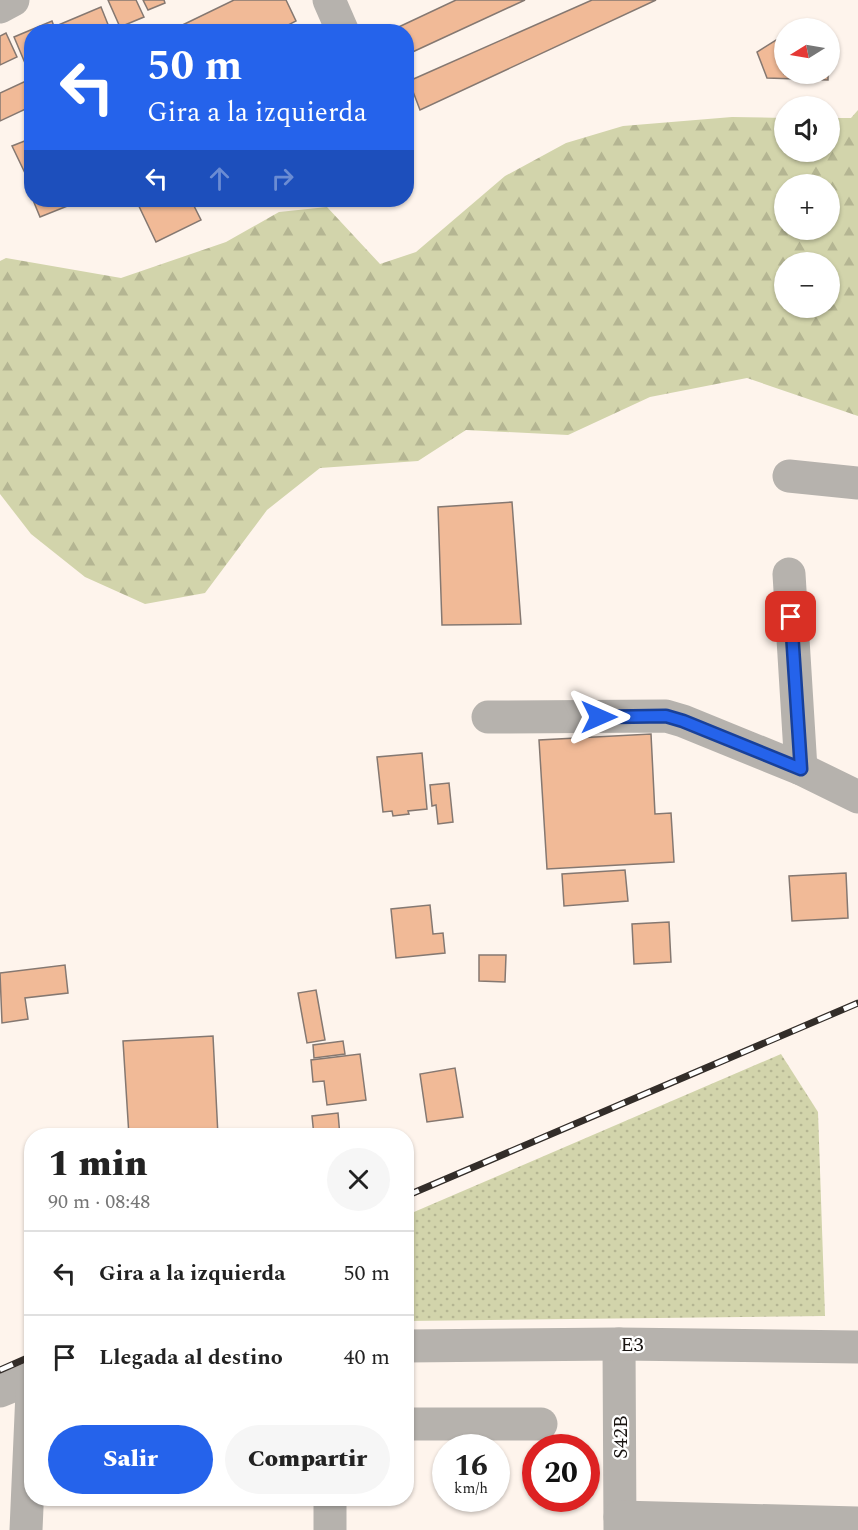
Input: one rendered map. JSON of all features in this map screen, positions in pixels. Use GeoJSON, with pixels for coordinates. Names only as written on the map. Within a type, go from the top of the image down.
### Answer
{"type":"FeatureCollection","features":[{"type":"Feature","properties":{"kind":"street"},"geometry":{"type":"LineString","coordinates":[[0,7],[13,0]]}},
{"type":"Feature","properties":{"kind":"street"},"geometry":{"type":"LineString","coordinates":[[329,0],[340,24]]}},
{"type":"Feature","properties":{"kind":"street"},"geometry":{"type":"LineString","coordinates":[[789,476],[858,483]]}},
{"type":"Feature","properties":{"kind":"street"},"geometry":{"type":"LineString","coordinates":[[789,574],[801,769]]}},
{"type":"Feature","properties":{"kind":"street"},"geometry":{"type":"LineString","coordinates":[[488,717],[666,716],[801,769],[858,797]]}},
{"type":"Feature","properties":{"kind":"street","name":"E3"},"geometry":{"type":"LineString","coordinates":[[414,1346],[619,1344],[858,1347]]}},
{"type":"Feature","properties":{"kind":"street","name":"S42B"},"geometry":{"type":"LineString","coordinates":[[619,1344],[620,1524]]}},
{"type":"Feature","properties":{"kind":"street"},"geometry":{"type":"LineString","coordinates":[[0,1391],[24,1381]]}},
{"type":"Feature","properties":{"kind":"street"},"geometry":{"type":"LineString","coordinates":[[414,1425],[541,1424]]}},
{"type":"Feature","properties":{"kind":"street"},"geometry":{"type":"LineString","coordinates":[[26,1530],[27,1506]]}},
{"type":"Feature","properties":{"kind":"street"},"geometry":{"type":"LineString","coordinates":[[330,1506],[330,1530]]}},
{"type":"Feature","properties":{"kind":"street"},"geometry":{"type":"LineString","coordinates":[[620,1524],[858,1523]]}},
{"type":"Feature","properties":{"kind":"green space"},"geometry":{"type":"Polygon","coordinates":[[[858,110],[858,416],[747,378],[650,397],[568,435],[466,430],[418,461],[320,468],[267,510],[205,593],[145,604],[85,577],[31,534],[0,494],[0,261],[6,258],[121,278],[226,242],[279,212],[327,207],[380,264],[416,252],[505,176],[566,143],[623,126],[732,117],[774,118],[774,162],[840,162],[840,118],[851,118],[858,110]]]}},
{"type":"Feature","properties":{"kind":"green space"},"geometry":{"type":"Polygon","coordinates":[[[781,1054],[818,1112],[825,1316],[414,1321],[414,1212],[781,1054]]]}},
{"type":"Feature","properties":{"kind":"building"},"geometry":{"type":"Polygon","coordinates":[[[108,0],[136,0],[144,17],[127,24],[119,24],[108,0]]]}},
{"type":"Feature","properties":{"kind":"building"},"geometry":{"type":"Polygon","coordinates":[[[143,0],[164,0],[165,3],[148,10],[143,0]]]}},
{"type":"Feature","properties":{"kind":"building"},"geometry":{"type":"Polygon","coordinates":[[[234,0],[286,0],[296,21],[290,24],[184,24],[234,0]]]}},
{"type":"Feature","properties":{"kind":"building"},"geometry":{"type":"Polygon","coordinates":[[[456,0],[525,0],[414,51],[414,24],[405,24],[456,0]]]}},
{"type":"Feature","properties":{"kind":"building"},"geometry":{"type":"Polygon","coordinates":[[[592,0],[656,0],[420,110],[414,94],[414,79],[592,0]]]}},
{"type":"Feature","properties":{"kind":"building"},"geometry":{"type":"Polygon","coordinates":[[[101,7],[108,24],[61,24],[101,7]]]}},
{"type":"Feature","properties":{"kind":"building"},"geometry":{"type":"Polygon","coordinates":[[[6,33],[17,57],[0,65],[0,36],[6,33]]]}},
{"type":"Feature","properties":{"kind":"building"},"geometry":{"type":"Polygon","coordinates":[[[24,33],[24,61],[14,37],[24,33]]]}},
{"type":"Feature","properties":{"kind":"building"},"geometry":{"type":"Polygon","coordinates":[[[774,41],[774,78],[767,78],[757,52],[774,41]]]}},
{"type":"Feature","properties":{"kind":"building"},"geometry":{"type":"Polygon","coordinates":[[[24,82],[24,110],[0,121],[0,93],[24,82]]]}},
{"type":"Feature","properties":{"kind":"building"},"geometry":{"type":"Polygon","coordinates":[[[24,141],[24,171],[12,146],[24,141]]]}},
{"type":"Feature","properties":{"kind":"building"},"geometry":{"type":"Polygon","coordinates":[[[36,207],[65,207],[40,217],[36,207]]]}},
{"type":"Feature","properties":{"kind":"building"},"geometry":{"type":"Polygon","coordinates":[[[139,207],[194,207],[201,220],[156,242],[139,207]]]}},
{"type":"Feature","properties":{"kind":"building"},"geometry":{"type":"Polygon","coordinates":[[[512,502],[521,624],[442,625],[438,507],[512,502]]]}},
{"type":"Feature","properties":{"kind":"building"},"geometry":{"type":"Polygon","coordinates":[[[651,734],[655,814],[671,813],[674,862],[547,869],[539,740],[651,734]]]}},
{"type":"Feature","properties":{"kind":"building"},"geometry":{"type":"Polygon","coordinates":[[[422,753],[427,809],[408,811],[409,814],[393,816],[392,811],[383,812],[377,757],[422,753]]]}},
{"type":"Feature","properties":{"kind":"building"},"geometry":{"type":"Polygon","coordinates":[[[449,783],[453,822],[438,824],[436,805],[432,806],[430,785],[449,783]]]}},
{"type":"Feature","properties":{"kind":"building"},"geometry":{"type":"Polygon","coordinates":[[[625,870],[628,901],[564,906],[562,874],[625,870]]]}},
{"type":"Feature","properties":{"kind":"building"},"geometry":{"type":"Polygon","coordinates":[[[846,873],[848,918],[792,921],[789,876],[846,873]]]}},
{"type":"Feature","properties":{"kind":"building"},"geometry":{"type":"Polygon","coordinates":[[[430,905],[433,934],[443,933],[445,953],[396,958],[391,909],[430,905]]]}},
{"type":"Feature","properties":{"kind":"building"},"geometry":{"type":"Polygon","coordinates":[[[669,922],[671,962],[634,964],[632,924],[669,922]]]}},
{"type":"Feature","properties":{"kind":"building"},"geometry":{"type":"Polygon","coordinates":[[[479,955],[506,955],[505,982],[479,981],[479,955]]]}},
{"type":"Feature","properties":{"kind":"building"},"geometry":{"type":"Polygon","coordinates":[[[65,965],[68,993],[25,998],[28,1019],[2,1023],[0,973],[65,965]]]}},
{"type":"Feature","properties":{"kind":"building"},"geometry":{"type":"Polygon","coordinates":[[[316,990],[325,1040],[307,1043],[298,993],[316,990]]]}},
{"type":"Feature","properties":{"kind":"building"},"geometry":{"type":"Polygon","coordinates":[[[213,1036],[218,1128],[128,1128],[123,1041],[213,1036]]]}},
{"type":"Feature","properties":{"kind":"building"},"geometry":{"type":"Polygon","coordinates":[[[343,1041],[345,1054],[314,1058],[313,1045],[343,1041]]]}},
{"type":"Feature","properties":{"kind":"building"},"geometry":{"type":"Polygon","coordinates":[[[360,1054],[366,1100],[327,1105],[324,1081],[313,1082],[311,1060],[360,1054]]]}},
{"type":"Feature","properties":{"kind":"building"},"geometry":{"type":"Polygon","coordinates":[[[455,1068],[463,1117],[427,1122],[420,1074],[455,1068]]]}},
{"type":"Feature","properties":{"kind":"building"},"geometry":{"type":"Polygon","coordinates":[[[338,1113],[339,1128],[313,1128],[312,1116],[338,1113]]]}},
{"type":"Feature","properties":{"kind":"railway"},"geometry":{"type":"LineString","coordinates":[[414,1193],[858,1003]]}},
{"type":"Feature","properties":{"kind":"railway"},"geometry":{"type":"LineString","coordinates":[[0,1370],[24,1360]]}},
{"type":"Feature","properties":{"kind":"route"},"geometry":{"type":"LineString","coordinates":[[599,717],[666,716],[801,769],[791,617]]}}]}
